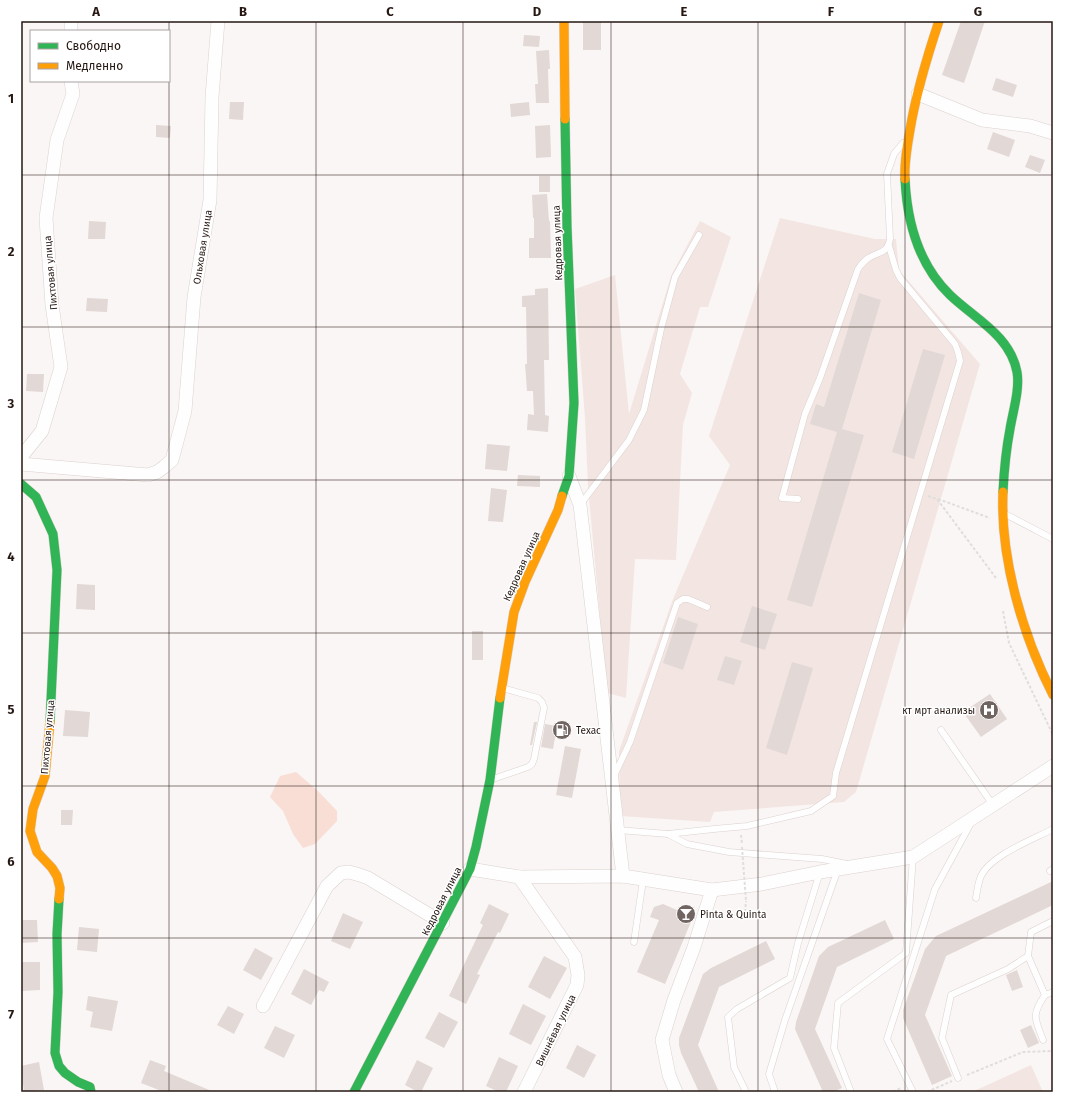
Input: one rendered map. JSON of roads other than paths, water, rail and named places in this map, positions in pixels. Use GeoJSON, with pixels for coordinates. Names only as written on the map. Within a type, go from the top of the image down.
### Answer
{"type":"FeatureCollection","features":[{"type":"Feature","properties":{"kind":"street","name":"Ольховая улица"},"geometry":{"type":"LineString","coordinates":[[21,464],[148,475],[157,472],[172,460],[185,411],[194,297],[210,200],[212,98],[218,21]]}},
{"type":"Feature","properties":{"kind":"street","name":"Кедровая улица"},"geometry":{"type":"LineString","coordinates":[[354,1092],[470,869],[476,848],[490,780],[501,688],[514,612],[525,582],[558,510],[569,476],[574,403],[567,227],[564,21]]}},
{"type":"Feature","properties":{"kind":"street"},"geometry":{"type":"LineString","coordinates":[[940,21],[928,56],[918,94],[905,163],[905,186],[911,220],[917,242],[925,262],[942,288],[1001,338],[1008,347],[1015,364],[1018,383],[1004,472],[1006,546],[1017,603],[1027,636],[1036,661],[1053,695]]}},
{"type":"Feature","properties":{"kind":"street","name":"Пихтовая улица"},"geometry":{"type":"LineString","coordinates":[[21,458],[42,431],[61,367],[52,305],[46,218],[57,140],[73,94],[71,82]]}},
{"type":"Feature","properties":{"kind":"street"},"geometry":{"type":"LineString","coordinates":[[918,94],[982,120],[1030,126],[1053,133]]}},
{"type":"Feature","properties":{"kind":"street"},"geometry":{"type":"LineString","coordinates":[[569,476],[580,505],[623,876]]}},
{"type":"Feature","properties":{"kind":"street","name":"Пихтовая улица"},"geometry":{"type":"LineString","coordinates":[[21,484],[36,497],[53,534],[57,570],[45,776],[33,809],[30,831],[37,852],[52,868],[57,876],[60,888],[57,934],[58,992],[55,1053],[58,1066],[72,1077],[90,1087],[91,1092]]}},
{"type":"Feature","properties":{"kind":"street"},"geometry":{"type":"LineString","coordinates":[[470,869],[519,877],[623,876],[712,890],[762,884],[820,872],[914,857],[1053,766]]}},
{"type":"Feature","properties":{"kind":"street"},"geometry":{"type":"LineString","coordinates":[[263,1006],[327,886],[341,873],[349,872],[368,878],[443,923]]}},
{"type":"Feature","properties":{"kind":"street","name":"Вишнёвая улица"},"geometry":{"type":"LineString","coordinates":[[519,877],[575,957],[578,975],[577,985],[524,1092]]}},
{"type":"Feature","properties":{"kind":"street"},"geometry":{"type":"LineString","coordinates":[[676,1092],[669,1075],[662,1040],[674,1000],[694,947],[712,890]]}},
{"type":"Feature","properties":{"kind":"lane"},"geometry":{"type":"LineString","coordinates":[[618,830],[668,834],[747,826],[811,811],[833,796],[836,773],[960,361],[955,344],[900,278],[889,246],[888,174],[894,154],[910,134]]}},
{"type":"Feature","properties":{"kind":"lane"},"geometry":{"type":"LineString","coordinates":[[580,505],[629,440],[644,410],[675,277],[699,235]]}},
{"type":"Feature","properties":{"kind":"lane"},"geometry":{"type":"LineString","coordinates":[[798,499],[782,498],[805,414],[820,378],[858,269],[868,258],[883,252],[889,246]]}},
{"type":"Feature","properties":{"kind":"lane"},"geometry":{"type":"LineString","coordinates":[[1004,513],[1053,539]]}},
{"type":"Feature","properties":{"kind":"lane"},"geometry":{"type":"LineString","coordinates":[[612,780],[630,742],[677,603],[683,599],[688,599],[707,607]]}},
{"type":"Feature","properties":{"kind":"lane"},"geometry":{"type":"LineString","coordinates":[[490,780],[528,767],[532,764],[544,708],[542,702],[538,698],[501,688]]}},
{"type":"Feature","properties":{"kind":"lane"},"geometry":{"type":"LineString","coordinates":[[941,730],[993,805]]}},
{"type":"Feature","properties":{"kind":"lane"},"geometry":{"type":"LineString","coordinates":[[913,1092],[887,1039],[935,889],[975,816]]}},
{"type":"Feature","properties":{"kind":"lane"},"geometry":{"type":"LineString","coordinates":[[976,898],[981,876],[992,861],[1053,829]]}},
{"type":"Feature","properties":{"kind":"lane"},"geometry":{"type":"LineString","coordinates":[[668,834],[688,844],[729,852],[822,859],[856,866]]}},
{"type":"Feature","properties":{"kind":"lane"},"geometry":{"type":"LineString","coordinates":[[851,1092],[834,1048],[838,1003],[906,953],[914,857]]}},
{"type":"Feature","properties":{"kind":"lane"},"geometry":{"type":"LineString","coordinates":[[775,1092],[769,1074],[785,1020],[838,869]]}},
{"type":"Feature","properties":{"kind":"lane"},"geometry":{"type":"LineString","coordinates":[[746,1092],[734,1067],[728,1017],[737,1009],[790,978],[798,943],[820,872]]}},
{"type":"Feature","properties":{"kind":"lane"},"geometry":{"type":"LineString","coordinates":[[634,942],[643,880]]}},
{"type":"Feature","properties":{"kind":"lane"},"geometry":{"type":"LineString","coordinates":[[1045,995],[1028,956],[1032,932],[1053,921]]}},
{"type":"Feature","properties":{"kind":"lane"},"geometry":{"type":"LineString","coordinates":[[958,1078],[942,1038],[951,995],[1008,968],[1028,956]]}},
{"type":"Feature","properties":{"kind":"lane"},"geometry":{"type":"LineString","coordinates":[[1043,1040],[1035,1021],[1037,1007],[1045,995],[1053,992]]}},
{"type":"Feature","properties":{"kind":"place","name":"кт мрт анализы"},"geometry":{"type":"Point","coordinates":[989,710]}},
{"type":"Feature","properties":{"kind":"place","name":"Техас"},"geometry":{"type":"Point","coordinates":[562,730]}},
{"type":"Feature","properties":{"kind":"place","name":"Pinta & Quinta"},"geometry":{"type":"Point","coordinates":[686,914]}}]}
